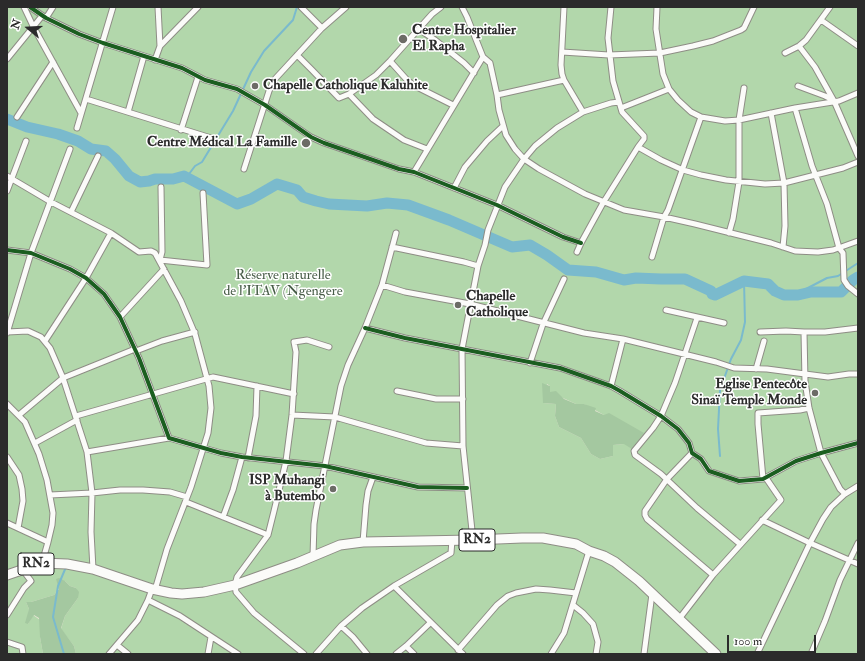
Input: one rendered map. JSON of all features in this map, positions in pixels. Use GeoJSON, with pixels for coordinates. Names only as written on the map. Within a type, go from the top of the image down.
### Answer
{"type":"FeatureCollection","features":[{"type":"Feature","properties":{"kind":"highway","name":"RN2"},"geometry":{"type":"LineString","coordinates":[[7,575],[42,562],[67,564],[94,569],[153,589],[182,594],[204,592],[235,585],[290,566],[340,545],[363,542],[543,538],[576,544],[615,562],[640,581],[716,654]]}},
{"type":"Feature","properties":{"kind":"street"},"geometry":{"type":"LineString","coordinates":[[24,7],[81,113]]}},
{"type":"Feature","properties":{"kind":"street"},"geometry":{"type":"LineString","coordinates":[[30,7],[44,17],[79,34],[182,68],[205,80],[237,89],[265,105],[311,137],[324,143],[399,169],[414,172],[497,205],[563,237],[581,243]]}},
{"type":"Feature","properties":{"kind":"street"},"geometry":{"type":"LineString","coordinates":[[7,59],[33,26],[53,7]]}},
{"type":"Feature","properties":{"kind":"street"},"geometry":{"type":"LineString","coordinates":[[77,128],[113,7]]}},
{"type":"Feature","properties":{"kind":"street"},"geometry":{"type":"LineString","coordinates":[[155,60],[160,46],[158,7]]}},
{"type":"Feature","properties":{"kind":"street"},"geometry":{"type":"LineString","coordinates":[[160,46],[198,7]]}},
{"type":"Feature","properties":{"kind":"street"},"geometry":{"type":"LineString","coordinates":[[301,7],[322,28]]}},
{"type":"Feature","properties":{"kind":"street"},"geometry":{"type":"LineString","coordinates":[[244,169],[269,91],[275,79],[322,28],[346,7]]}},
{"type":"Feature","properties":{"kind":"street"},"geometry":{"type":"LineString","coordinates":[[296,55],[339,98],[349,94],[376,75],[432,14],[441,7]]}},
{"type":"Feature","properties":{"kind":"street"},"geometry":{"type":"LineString","coordinates":[[462,7],[468,18],[483,57],[490,63],[502,126],[514,149],[524,159],[564,184],[624,210],[664,217],[784,246],[795,251],[818,252],[839,248],[858,241]]}},
{"type":"Feature","properties":{"kind":"street"},"geometry":{"type":"LineString","coordinates":[[564,7],[562,52],[564,80],[583,112]]}},
{"type":"Feature","properties":{"kind":"street"},"geometry":{"type":"LineString","coordinates":[[577,252],[603,202],[644,139],[644,136],[622,112],[612,81],[608,38],[611,7]]}},
{"type":"Feature","properties":{"kind":"street"},"geometry":{"type":"LineString","coordinates":[[657,7],[656,29],[663,74],[669,89],[684,107],[701,117],[725,121],[739,120],[795,108],[839,101],[858,93]]}},
{"type":"Feature","properties":{"kind":"street"},"geometry":{"type":"LineString","coordinates":[[562,52],[609,55],[660,53],[713,41],[744,28],[754,7]]}},
{"type":"Feature","properties":{"kind":"street"},"geometry":{"type":"LineString","coordinates":[[785,53],[799,46],[810,35],[830,7]]}},
{"type":"Feature","properties":{"kind":"street"},"geometry":{"type":"LineString","coordinates":[[821,20],[858,46]]}},
{"type":"Feature","properties":{"kind":"street"},"geometry":{"type":"LineString","coordinates":[[419,29],[464,63],[474,73]]}},
{"type":"Feature","properties":{"kind":"street"},"geometry":{"type":"LineString","coordinates":[[799,46],[814,67],[834,101],[858,156]]}},
{"type":"Feature","properties":{"kind":"street"},"geometry":{"type":"LineString","coordinates":[[128,112],[144,56]]}},
{"type":"Feature","properties":{"kind":"street"},"geometry":{"type":"LineString","coordinates":[[414,172],[483,57]]}},
{"type":"Feature","properties":{"kind":"street"},"geometry":{"type":"LineString","coordinates":[[390,61],[408,81],[453,105]]}},
{"type":"Feature","properties":{"kind":"street"},"geometry":{"type":"LineString","coordinates":[[17,117],[53,62]]}},
{"type":"Feature","properties":{"kind":"street"},"geometry":{"type":"LineString","coordinates":[[181,130],[198,77]]}},
{"type":"Feature","properties":{"kind":"street"},"geometry":{"type":"LineString","coordinates":[[497,95],[564,80]]}},
{"type":"Feature","properties":{"kind":"street"},"geometry":{"type":"LineString","coordinates":[[798,86],[834,101]]}},
{"type":"Feature","properties":{"kind":"street"},"geometry":{"type":"LineString","coordinates":[[729,233],[733,219],[739,182],[739,120],[744,88]]}},
{"type":"Feature","properties":{"kind":"street"},"geometry":{"type":"LineString","coordinates":[[473,540],[463,446],[462,349],[478,266],[497,205],[505,187],[524,159],[535,146],[557,128],[583,112],[611,103],[620,105],[669,89]]}},
{"type":"Feature","properties":{"kind":"street"},"geometry":{"type":"LineString","coordinates":[[349,94],[373,119],[404,140],[427,149]]}},
{"type":"Feature","properties":{"kind":"street"},"geometry":{"type":"LineString","coordinates":[[86,99],[181,130],[211,138]]}},
{"type":"Feature","properties":{"kind":"street"},"geometry":{"type":"LineString","coordinates":[[795,108],[805,145],[827,204],[839,248],[843,253],[844,280],[847,285],[858,294]]}},
{"type":"Feature","properties":{"kind":"street"},"geometry":{"type":"LineString","coordinates":[[771,113],[784,183],[784,246]]}},
{"type":"Feature","properties":{"kind":"street"},"geometry":{"type":"LineString","coordinates":[[652,257],[664,217],[683,170],[701,117]]}},
{"type":"Feature","properties":{"kind":"street"},"geometry":{"type":"LineString","coordinates":[[454,188],[465,167],[502,126]]}},
{"type":"Feature","properties":{"kind":"street"},"geometry":{"type":"LineString","coordinates":[[7,191],[9,177],[26,141]]}},
{"type":"Feature","properties":{"kind":"street"},"geometry":{"type":"LineString","coordinates":[[638,147],[683,170],[739,182],[765,184],[784,183],[843,168],[858,162]]}},
{"type":"Feature","properties":{"kind":"street"},"geometry":{"type":"LineString","coordinates":[[70,149],[31,253],[7,332],[28,331],[40,337],[50,348],[63,378],[87,452],[92,493],[94,569]]}},
{"type":"Feature","properties":{"kind":"street"},"geometry":{"type":"LineString","coordinates":[[71,212],[98,156]]}},
{"type":"Feature","properties":{"kind":"street"},"geometry":{"type":"LineString","coordinates":[[9,177],[51,202],[111,233],[139,252],[151,251],[155,253],[181,301],[195,332],[209,386],[210,408],[208,433],[204,448],[153,589],[138,620],[109,654]]}},
{"type":"Feature","properties":{"kind":"street"},"geometry":{"type":"LineString","coordinates":[[160,260],[162,252],[161,187]]}},
{"type":"Feature","properties":{"kind":"street"},"geometry":{"type":"LineString","coordinates":[[160,260],[207,265],[203,193]]}},
{"type":"Feature","properties":{"kind":"street"},"geometry":{"type":"LineString","coordinates":[[44,341],[86,278],[111,233]]}},
{"type":"Feature","properties":{"kind":"street"},"geometry":{"type":"LineString","coordinates":[[313,556],[314,524],[341,386],[348,364],[365,328],[382,285],[396,234]]}},
{"type":"Feature","properties":{"kind":"street"},"geometry":{"type":"LineString","coordinates":[[392,247],[478,266]]}},
{"type":"Feature","properties":{"kind":"street"},"geometry":{"type":"LineString","coordinates":[[7,250],[31,253],[70,269],[86,278],[104,294],[120,317],[135,350],[169,438]]}},
{"type":"Feature","properties":{"kind":"street"},"geometry":{"type":"LineString","coordinates":[[120,317],[164,269]]}},
{"type":"Feature","properties":{"kind":"street"},"geometry":{"type":"LineString","coordinates":[[530,363],[543,324],[564,279]]}},
{"type":"Feature","properties":{"kind":"street"},"geometry":{"type":"LineString","coordinates":[[382,285],[405,292],[470,304],[543,324],[584,333],[623,338],[734,368],[805,373],[828,377],[858,374]]}},
{"type":"Feature","properties":{"kind":"street"},"geometry":{"type":"LineString","coordinates":[[666,310],[724,323]]}},
{"type":"Feature","properties":{"kind":"street"},"geometry":{"type":"LineString","coordinates":[[697,318],[675,383],[661,416],[634,451],[635,455],[667,479],[697,508],[740,544]]}},
{"type":"Feature","properties":{"kind":"street"},"geometry":{"type":"LineString","coordinates":[[365,328],[405,338],[560,368],[610,386],[661,416],[678,429],[689,443],[692,453],[701,459],[709,471],[739,481],[764,479],[796,461],[858,444]]}},
{"type":"Feature","properties":{"kind":"street"},"geometry":{"type":"LineString","coordinates":[[760,332],[825,332],[858,328]]}},
{"type":"Feature","properties":{"kind":"street"},"geometry":{"type":"LineString","coordinates":[[19,416],[63,378],[162,340],[195,332]]}},
{"type":"Feature","properties":{"kind":"street"},"geometry":{"type":"LineString","coordinates":[[804,332],[805,373],[809,408],[821,453],[840,489],[845,494]]}},
{"type":"Feature","properties":{"kind":"street"},"geometry":{"type":"LineString","coordinates":[[610,386],[623,338]]}},
{"type":"Feature","properties":{"kind":"street"},"geometry":{"type":"LineString","coordinates":[[304,654],[254,613],[236,592],[235,585],[237,577],[268,535],[286,462],[294,394],[296,352],[294,342],[307,340],[329,347]]}},
{"type":"Feature","properties":{"kind":"street"},"geometry":{"type":"LineString","coordinates":[[756,369],[764,341]]}},
{"type":"Feature","properties":{"kind":"street"},"geometry":{"type":"LineString","coordinates":[[35,443],[77,418],[152,394],[213,377],[294,394]]}},
{"type":"Feature","properties":{"kind":"street"},"geometry":{"type":"LineString","coordinates":[[223,517],[245,457],[256,416],[257,386]]}},
{"type":"Feature","properties":{"kind":"street"},"geometry":{"type":"LineString","coordinates":[[397,391],[436,399],[462,399]]}},
{"type":"Feature","properties":{"kind":"street"},"geometry":{"type":"LineString","coordinates":[[7,404],[25,422],[35,443],[50,496],[53,513],[52,525],[42,562]]}},
{"type":"Feature","properties":{"kind":"street"},"geometry":{"type":"LineString","coordinates":[[679,618],[712,575],[781,500],[764,479],[758,413],[809,408]]}},
{"type":"Feature","properties":{"kind":"street"},"geometry":{"type":"LineString","coordinates":[[292,415],[335,417],[426,443],[463,446]]}},
{"type":"Feature","properties":{"kind":"street"},"geometry":{"type":"LineString","coordinates":[[87,452],[169,438],[221,453],[325,466],[418,487],[467,488]]}},
{"type":"Feature","properties":{"kind":"street"},"geometry":{"type":"LineString","coordinates":[[692,453],[667,479],[645,511],[644,515],[712,575]]}},
{"type":"Feature","properties":{"kind":"street"},"geometry":{"type":"LineString","coordinates":[[7,457],[18,475],[22,489],[23,501],[18,528]]}},
{"type":"Feature","properties":{"kind":"street"},"geometry":{"type":"LineString","coordinates":[[363,542],[368,491],[373,477]]}},
{"type":"Feature","properties":{"kind":"street"},"geometry":{"type":"LineString","coordinates":[[757,654],[810,543],[831,507],[845,494],[858,486]]}},
{"type":"Feature","properties":{"kind":"street"},"geometry":{"type":"LineString","coordinates":[[50,496],[120,490],[170,492],[223,517],[268,535]]}},
{"type":"Feature","properties":{"kind":"street"},"geometry":{"type":"LineString","coordinates":[[762,520],[858,564]]}},
{"type":"Feature","properties":{"kind":"street"},"geometry":{"type":"LineString","coordinates":[[7,523],[48,542]]}},
{"type":"Feature","properties":{"kind":"street"},"geometry":{"type":"LineString","coordinates":[[316,654],[341,626],[362,608],[394,586],[451,553],[452,540]]}},
{"type":"Feature","properties":{"kind":"street"},"geometry":{"type":"LineString","coordinates":[[811,654],[849,560],[858,543]]}},
{"type":"Feature","properties":{"kind":"street"},"geometry":{"type":"LineString","coordinates":[[551,654],[564,632],[589,551]]}},
{"type":"Feature","properties":{"kind":"street"},"geometry":{"type":"LineString","coordinates":[[7,615],[24,588],[31,581],[21,569]]}},
{"type":"Feature","properties":{"kind":"street"},"geometry":{"type":"LineString","coordinates":[[394,586],[463,654]]}},
{"type":"Feature","properties":{"kind":"street"},"geometry":{"type":"LineString","coordinates":[[458,650],[496,605],[508,596],[536,589],[576,593]]}},
{"type":"Feature","properties":{"kind":"street"},"geometry":{"type":"LineString","coordinates":[[644,654],[652,594]]}},
{"type":"Feature","properties":{"kind":"street"},"geometry":{"type":"LineString","coordinates":[[148,600],[180,616],[238,654]]}},
{"type":"Feature","properties":{"kind":"street"},"geometry":{"type":"LineString","coordinates":[[573,605],[593,624],[598,642],[596,654]]}},
{"type":"Feature","properties":{"kind":"street"},"geometry":{"type":"LineString","coordinates":[[396,654],[430,622]]}},
{"type":"Feature","properties":{"kind":"street"},"geometry":{"type":"LineString","coordinates":[[341,626],[353,637],[367,654]]}},
{"type":"Feature","properties":{"kind":"street"},"geometry":{"type":"LineString","coordinates":[[208,654],[211,637]]}},
{"type":"Feature","properties":{"kind":"street"},"geometry":{"type":"LineString","coordinates":[[7,642],[22,647],[23,654]]}},
{"type":"Feature","properties":{"kind":"street"},"geometry":{"type":"LineString","coordinates":[[117,645],[128,654]]}},
{"type":"Feature","properties":{"kind":"street"},"geometry":{"type":"LineString","coordinates":[[406,646],[414,654]]}},
{"type":"Feature","properties":{"kind":"green space","name":"Réserve naturelle de l'ITAV (Ngengere"},"geometry":{"type":"Polygon","coordinates":[[[7,7],[858,7],[858,654],[76,654],[74,646],[61,629],[65,616],[78,598],[76,588],[70,586],[65,581],[54,595],[31,602],[26,602],[29,609],[28,624],[33,615],[40,620],[40,637],[43,654],[7,654],[7,7]],[[547,384],[543,403],[556,404],[555,416],[559,427],[581,438],[591,454],[600,459],[613,456],[613,445],[624,444],[604,415],[584,404],[576,404],[550,392],[550,386],[547,384]]]}},
{"type":"Feature","properties":{"kind":"green space"},"geometry":{"type":"Polygon","coordinates":[[[542,383],[550,386],[550,392],[556,391],[564,399],[576,404],[584,404],[596,408],[595,411],[604,415],[609,413],[644,433],[632,449],[624,444],[613,445],[613,456],[600,459],[591,454],[581,438],[559,427],[555,416],[556,404],[543,403],[542,383]]]}},
{"type":"Feature","properties":{"kind":"green space"},"geometry":{"type":"Polygon","coordinates":[[[59,578],[70,586],[76,588],[79,592],[78,598],[65,616],[61,628],[74,646],[76,654],[43,654],[39,618],[34,615],[28,624],[25,623],[29,609],[26,602],[31,602],[54,595],[59,589],[56,579],[59,578]]]}},
{"type":"Feature","properties":{"kind":"waterway"},"geometry":{"type":"LineString","coordinates":[[184,176],[189,174],[195,166],[202,162],[233,111],[251,72],[264,51],[293,20],[297,7]]}},
{"type":"Feature","properties":{"kind":"waterway"},"geometry":{"type":"LineString","coordinates":[[7,119],[27,127],[58,134],[78,141],[91,149],[106,151],[115,159],[129,176],[140,182],[155,179],[173,179],[184,176],[237,204],[251,199],[277,184],[297,190],[303,197],[329,204],[367,206],[387,203],[408,205],[449,220],[512,247],[530,245],[568,270],[596,272],[624,280],[636,278],[685,279],[711,291],[712,294],[715,295],[744,281],[768,284],[775,291],[784,295],[798,295],[811,292],[841,292],[858,277]]}},
{"type":"Feature","properties":{"kind":"waterway"},"geometry":{"type":"LineString","coordinates":[[792,295],[827,278],[838,276],[858,263]]}},
{"type":"Feature","properties":{"kind":"waterway"},"geometry":{"type":"LineString","coordinates":[[720,456],[718,429],[720,390],[731,359],[741,340],[745,322],[744,281]]}},
{"type":"Feature","properties":{"kind":"waterway"},"geometry":{"type":"LineString","coordinates":[[64,654],[53,617],[58,586],[66,567]]}},
{"type":"Feature","properties":{"kind":"cycle path"},"geometry":{"type":"LineString","coordinates":[[30,7],[46,18],[79,34],[182,68],[205,80],[237,89],[265,105],[311,137],[324,143],[399,169],[414,172],[497,205],[563,237],[581,243]]}},
{"type":"Feature","properties":{"kind":"cycle path"},"geometry":{"type":"LineString","coordinates":[[7,250],[31,253],[70,269],[86,278],[104,294],[120,317],[139,358],[169,438],[221,453],[242,457],[325,466],[418,487],[467,488]]}},
{"type":"Feature","properties":{"kind":"cycle path"},"geometry":{"type":"LineString","coordinates":[[365,328],[405,338],[560,368],[611,386],[661,416],[678,429],[689,443],[692,453],[701,459],[709,471],[739,481],[763,479],[796,461],[858,443]]}},
{"type":"Feature","properties":{"kind":"place","name":"Centre Hospitalier El Rapha"},"geometry":{"type":"Point","coordinates":[403,39]}},
{"type":"Feature","properties":{"kind":"place","name":"Chapelle Catholique Kaluhite"},"geometry":{"type":"Point","coordinates":[255,86]}},
{"type":"Feature","properties":{"kind":"place","name":"Centre Médical La Famille"},"geometry":{"type":"Point","coordinates":[306,143]}},
{"type":"Feature","properties":{"kind":"place","name":"Chapelle Catholique"},"geometry":{"type":"Point","coordinates":[458,305]}},
{"type":"Feature","properties":{"kind":"place","name":"Eglise Pentecôte Sinaï Temple Monde"},"geometry":{"type":"Point","coordinates":[815,393]}},
{"type":"Feature","properties":{"kind":"place","name":"ISP Muhangi à Butembo"},"geometry":{"type":"Point","coordinates":[333,489]}}]}
